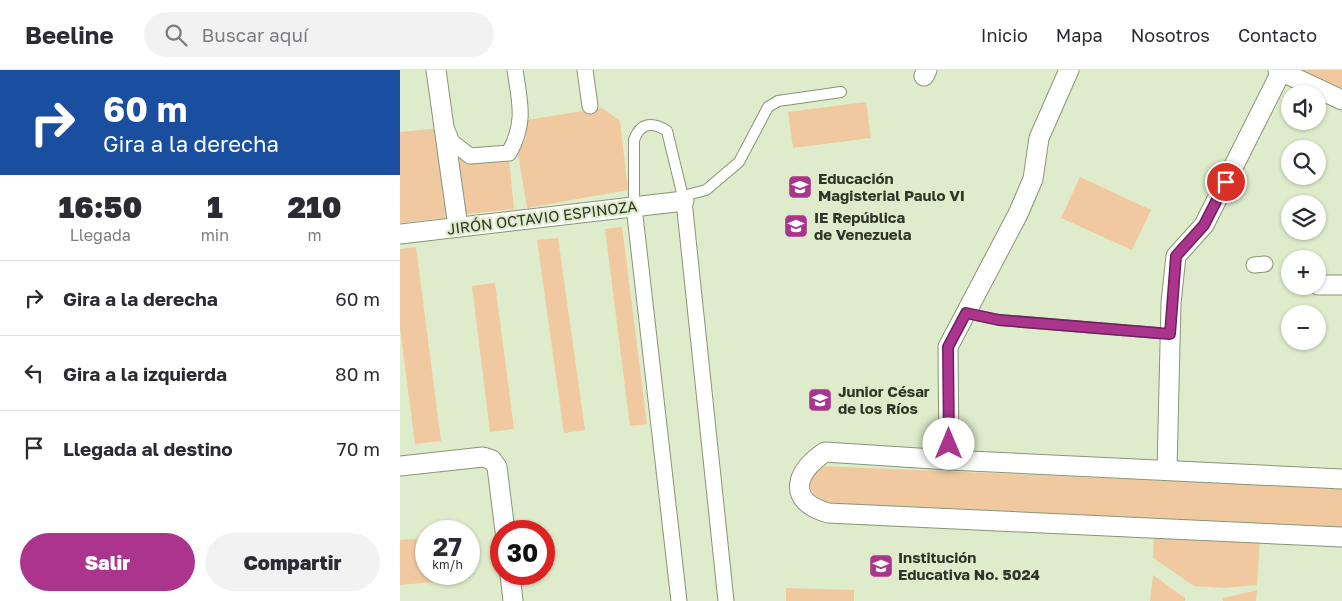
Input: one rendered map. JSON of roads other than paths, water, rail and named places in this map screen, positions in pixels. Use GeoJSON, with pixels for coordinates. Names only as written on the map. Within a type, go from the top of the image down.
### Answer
{"type":"FeatureCollection","features":[{"type":"Feature","properties":{"kind":"street"},"geometry":{"type":"LineString","coordinates":[[436,70],[458,227]]}},
{"type":"Feature","properties":{"kind":"street"},"geometry":{"type":"LineString","coordinates":[[444,123],[452,142],[470,156],[509,152],[518,136],[522,115],[515,70]]}},
{"type":"Feature","properties":{"kind":"street"},"geometry":{"type":"LineString","coordinates":[[585,70],[590,106]]}},
{"type":"Feature","properties":{"kind":"street"},"geometry":{"type":"LineString","coordinates":[[949,460],[948,347],[1018,214],[1033,179],[1039,138],[1069,70]]}},
{"type":"Feature","properties":{"kind":"street"},"geometry":{"type":"LineString","coordinates":[[1167,470],[1170,334],[1176,256],[1204,225],[1280,71],[1342,100]]}},
{"type":"Feature","properties":{"kind":"street"},"geometry":{"type":"LineString","coordinates":[[683,199],[726,601]]}},
{"type":"Feature","properties":{"kind":"street","name":"JIRÓN OCTAVIO ESPINOZA"},"geometry":{"type":"LineString","coordinates":[[400,234],[683,199]]}},
{"type":"Feature","properties":{"kind":"street"},"geometry":{"type":"LineString","coordinates":[[634,206],[679,601]]}},
{"type":"Feature","properties":{"kind":"street"},"geometry":{"type":"LineString","coordinates":[[1326,285],[1342,285]]}},
{"type":"Feature","properties":{"kind":"street"},"geometry":{"type":"LineString","coordinates":[[1342,479],[949,460],[825,452],[806,467],[801,476],[800,489],[804,500],[814,509],[828,513],[1342,537]]}},
{"type":"Feature","properties":{"kind":"street"},"geometry":{"type":"LineString","coordinates":[[400,466],[484,457],[492,460],[498,475],[504,520]]}},
{"type":"Feature","properties":{"kind":"street"},"geometry":{"type":"LineString","coordinates":[[511,585],[513,601]]}},
{"type":"Feature","properties":{"kind":"lane"},"geometry":{"type":"LineString","coordinates":[[634,206],[634,140],[637,131],[645,124],[657,124],[667,131],[683,199],[706,190],[739,162],[768,107],[778,101],[840,92]]}},
{"type":"Feature","properties":{"kind":"lane"},"geometry":{"type":"LineString","coordinates":[[966,313],[999,320],[1170,334]]}},
{"type":"Feature","properties":{"kind":"place","name":"Educación Magisterial Paulo VI"},"geometry":{"type":"Point","coordinates":[800,187]}},
{"type":"Feature","properties":{"kind":"place","name":"IE República de Venezuela"},"geometry":{"type":"Point","coordinates":[796,226]}},
{"type":"Feature","properties":{"kind":"place","name":"Junior César de los Ríos"},"geometry":{"type":"Point","coordinates":[820,400]}},
{"type":"Feature","properties":{"kind":"place","name":"Institución Educativa No. 5024"},"geometry":{"type":"Point","coordinates":[881,566]}}]}
